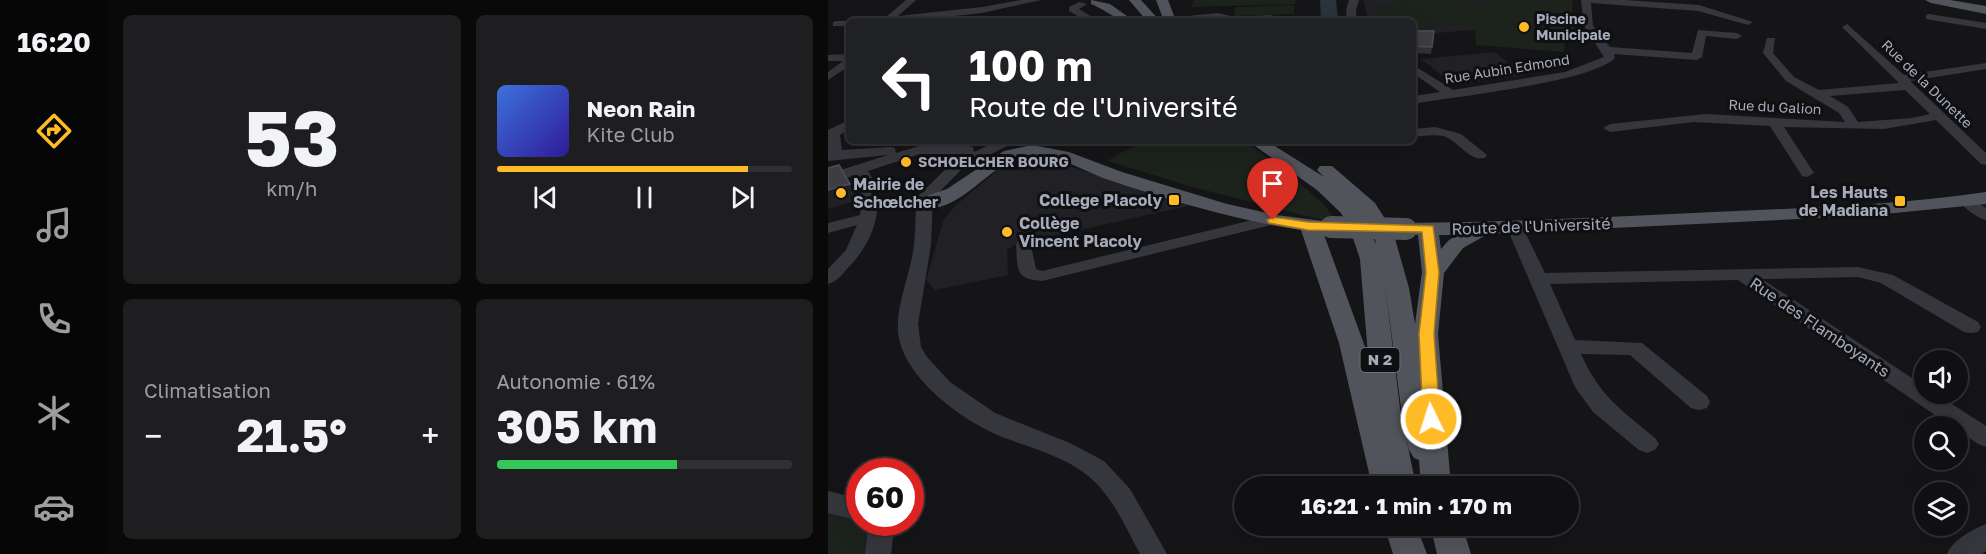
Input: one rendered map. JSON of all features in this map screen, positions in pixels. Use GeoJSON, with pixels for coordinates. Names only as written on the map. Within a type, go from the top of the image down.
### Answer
{"type":"FeatureCollection","features":[{"type":"Feature","properties":{"kind":"main road"},"geometry":{"type":"LineString","coordinates":[[1129,0],[1145,18]]}},
{"type":"Feature","properties":{"kind":"main road"},"geometry":{"type":"LineString","coordinates":[[1135,0],[1151,18]]}},
{"type":"Feature","properties":{"kind":"main road"},"geometry":{"type":"LineString","coordinates":[[1931,0],[1986,10]]}},
{"type":"Feature","properties":{"kind":"main road"},"geometry":{"type":"LineString","coordinates":[[1098,1],[1124,18]]}},
{"type":"Feature","properties":{"kind":"main road","name":"N 2"},"geometry":{"type":"LineString","coordinates":[[1261,144],[1319,182],[1377,228]]}},
{"type":"Feature","properties":{"kind":"main road","name":"N 2"},"geometry":{"type":"LineString","coordinates":[[1284,144],[1330,172],[1368,207],[1398,289],[1416,420],[1432,476]]}},
{"type":"Feature","properties":{"kind":"main road"},"geometry":{"type":"LineString","coordinates":[[924,203],[955,193],[991,166],[1008,146]]}},
{"type":"Feature","properties":{"kind":"main road","name":"Route de l'Université"},"geometry":{"type":"LineString","coordinates":[[1008,146],[1042,151],[1128,180],[1273,220],[1319,227],[1515,228],[1918,207],[1976,199]]}},
{"type":"Feature","properties":{"kind":"main road"},"geometry":{"type":"LineString","coordinates":[[1319,227],[1314,235],[1352,344],[1384,476]]}},
{"type":"Feature","properties":{"kind":"main road","name":"N 2"},"geometry":{"type":"LineString","coordinates":[[1377,228],[1371,259],[1386,408],[1399,476]]}},
{"type":"Feature","properties":{"kind":"main road"},"geometry":{"type":"LineString","coordinates":[[1428,229],[1433,272],[1426,334],[1434,476]]}},
{"type":"Feature","properties":{"kind":"main road"},"geometry":{"type":"LineString","coordinates":[[1433,272],[1456,244],[1481,229]]}},
{"type":"Feature","properties":{"kind":"main road"},"geometry":{"type":"LineString","coordinates":[[1404,536],[1410,554]]}},
{"type":"Feature","properties":{"kind":"main road"},"geometry":{"type":"LineString","coordinates":[[1413,536],[1417,554]]}},
{"type":"Feature","properties":{"kind":"main road"},"geometry":{"type":"LineString","coordinates":[[1449,536],[1454,554]]}},
{"type":"Feature","properties":{"kind":"street"},"geometry":{"type":"LineString","coordinates":[[890,18],[911,0]]}},
{"type":"Feature","properties":{"kind":"street"},"geometry":{"type":"LineString","coordinates":[[968,0],[994,18]]}},
{"type":"Feature","properties":{"kind":"street"},"geometry":{"type":"LineString","coordinates":[[933,18],[1036,0]]}},
{"type":"Feature","properties":{"kind":"street"},"geometry":{"type":"LineString","coordinates":[[1352,18],[1354,0]]}},
{"type":"Feature","properties":{"kind":"street"},"geometry":{"type":"LineString","coordinates":[[1737,36],[1702,32],[1697,57],[1608,50],[1590,30],[1586,0],[1699,8],[1748,22]]}},
{"type":"Feature","properties":{"kind":"street"},"geometry":{"type":"LineString","coordinates":[[1088,18],[1072,9],[1078,2],[1098,1]]}},
{"type":"Feature","properties":{"kind":"street"},"geometry":{"type":"LineString","coordinates":[[1167,9],[1185,18]]}},
{"type":"Feature","properties":{"kind":"street"},"geometry":{"type":"LineString","coordinates":[[1199,18],[1214,15],[1231,18]]}},
{"type":"Feature","properties":{"kind":"street"},"geometry":{"type":"LineString","coordinates":[[1929,17],[1986,26]]}},
{"type":"Feature","properties":{"kind":"street"},"geometry":{"type":"LineString","coordinates":[[837,24],[846,23]]}},
{"type":"Feature","properties":{"kind":"street","name":"Rue de la Dunette"},"geometry":{"type":"LineString","coordinates":[[1847,27],[1986,161]]}},
{"type":"Feature","properties":{"kind":"street"},"geometry":{"type":"LineString","coordinates":[[1770,40],[1768,53],[1790,79],[1844,110],[1853,124]]}},
{"type":"Feature","properties":{"kind":"street","name":"Rue Aubin Edmond"},"geometry":{"type":"LineString","coordinates":[[1416,99],[1590,70],[1610,58],[1608,50]]}},
{"type":"Feature","properties":{"kind":"street"},"geometry":{"type":"LineString","coordinates":[[828,58],[846,59]]}},
{"type":"Feature","properties":{"kind":"street"},"geometry":{"type":"LineString","coordinates":[[1817,94],[1905,83],[1985,59]]}},
{"type":"Feature","properties":{"kind":"street"},"geometry":{"type":"LineString","coordinates":[[828,77],[846,62]]}},
{"type":"Feature","properties":{"kind":"street"},"geometry":{"type":"LineString","coordinates":[[1416,70],[1450,93]]}},
{"type":"Feature","properties":{"kind":"street","name":"Rue du Galion"},"geometry":{"type":"LineString","coordinates":[[1610,128],[1703,118],[1853,124],[1923,120],[1938,116]]}},
{"type":"Feature","properties":{"kind":"street"},"geometry":{"type":"LineString","coordinates":[[1774,122],[1807,173]]}},
{"type":"Feature","properties":{"kind":"street"},"geometry":{"type":"LineString","coordinates":[[846,126],[831,136],[832,156],[919,150],[970,155],[1008,146]]}},
{"type":"Feature","properties":{"kind":"street"},"geometry":{"type":"LineString","coordinates":[[1416,133],[1444,131],[1452,134],[1480,155]]}},
{"type":"Feature","properties":{"kind":"street"},"geometry":{"type":"LineString","coordinates":[[1966,143],[1986,139]]}},
{"type":"Feature","properties":{"kind":"street"},"geometry":{"type":"LineString","coordinates":[[828,179],[919,150]]}},
{"type":"Feature","properties":{"kind":"street"},"geometry":{"type":"LineString","coordinates":[[970,155],[925,197],[923,248],[908,333],[915,354],[926,372],[960,402],[998,425],[1081,458],[1097,470],[1112,485],[1154,554]]}},
{"type":"Feature","properties":{"kind":"street"},"geometry":{"type":"LineString","coordinates":[[828,279],[852,254],[867,218],[871,188],[868,179],[860,169]]}},
{"type":"Feature","properties":{"kind":"street"},"geometry":{"type":"LineString","coordinates":[[1976,199],[1986,215]]}},
{"type":"Feature","properties":{"kind":"street"},"geometry":{"type":"LineString","coordinates":[[828,228],[867,218]]}},
{"type":"Feature","properties":{"kind":"street"},"geometry":{"type":"LineString","coordinates":[[1024,245],[1027,271],[1032,275],[1042,276],[1273,220]]}},
{"type":"Feature","properties":{"kind":"street"},"geometry":{"type":"LineString","coordinates":[[1515,228],[1583,382],[1601,406],[1647,444]]}},
{"type":"Feature","properties":{"kind":"street","name":"Rue des Flamboyants"},"geometry":{"type":"LineString","coordinates":[[1539,279],[1838,272],[1877,275],[1971,327]]}},
{"type":"Feature","properties":{"kind":"street","name":"Rue des Flamboyants"},"geometry":{"type":"LineString","coordinates":[[1744,276],[1986,438]]}},
{"type":"Feature","properties":{"kind":"street"},"geometry":{"type":"LineString","coordinates":[[1567,347],[1635,348],[1699,402]]}},
{"type":"Feature","properties":{"kind":"street"},"geometry":{"type":"LineString","coordinates":[[828,502],[846,506]]}},
{"type":"Feature","properties":{"kind":"street"},"geometry":{"type":"LineString","coordinates":[[878,554],[880,536]]}},
{"type":"Feature","properties":{"kind":"street"},"geometry":{"type":"LineString","coordinates":[[1960,554],[1986,536]]}},
{"type":"Feature","properties":{"kind":"shaded area"},"geometry":{"type":"Polygon","coordinates":[[[1194,0],[1296,0],[1295,4],[1191,7],[1194,0]]]}},
{"type":"Feature","properties":{"kind":"shaded area"},"geometry":{"type":"Polygon","coordinates":[[[1320,0],[1336,0],[1338,18],[1321,18],[1320,0]]]}},
{"type":"Feature","properties":{"kind":"shaded area"},"geometry":{"type":"Polygon","coordinates":[[[1364,0],[1496,0],[1484,29],[1416,35],[1416,18],[1367,18],[1364,0]]]}},
{"type":"Feature","properties":{"kind":"shaded area"},"geometry":{"type":"Polygon","coordinates":[[[1400,0],[1493,4],[1496,0],[1573,0],[1571,23],[1575,29],[1563,33],[1565,48],[1563,52],[1476,45],[1475,30],[1468,30],[1463,25],[1416,29],[1416,18],[1384,18],[1375,8],[1400,0]]]}},
{"type":"Feature","properties":{"kind":"shaded area"},"geometry":{"type":"Polygon","coordinates":[[[1294,5],[1294,14],[1234,16],[1236,7],[1294,5]]]}},
{"type":"Feature","properties":{"kind":"shaded area"},"geometry":{"type":"Polygon","coordinates":[[[1494,52],[1526,75],[1454,85],[1421,59],[1494,52]]]}},
{"type":"Feature","properties":{"kind":"shaded area"},"geometry":{"type":"Polygon","coordinates":[[[1140,144],[1249,144],[1288,173],[1332,215],[1329,219],[1322,220],[1189,186],[1108,161],[1140,144]]]}},
{"type":"Feature","properties":{"kind":"shaded area","name":"Collège Vincent Placoly"},"geometry":{"type":"Polygon","coordinates":[[[1023,156],[1044,158],[1192,205],[1017,244],[1007,250],[1008,275],[935,290],[926,280],[944,219],[956,205],[1012,158],[1023,156]]]}},
{"type":"Feature","properties":{"kind":"shaded area"},"geometry":{"type":"Polygon","coordinates":[[[828,513],[846,516],[846,536],[870,536],[868,554],[828,554],[828,513]]]}},
{"type":"Feature","properties":{"kind":"building"},"geometry":{"type":"Polygon","coordinates":[[[1416,31],[1434,31],[1432,47],[1416,46],[1416,31]]]}},
{"type":"Feature","properties":{"kind":"building"},"geometry":{"type":"Polygon","coordinates":[[[839,165],[850,184],[828,190],[828,168],[839,165]]]}},
{"type":"Feature","properties":{"kind":"place","name":"Piscine Municipale"},"geometry":{"type":"Point","coordinates":[1524,27]}},
{"type":"Feature","properties":{"kind":"place","name":"SCHOELCHER BOURG"},"geometry":{"type":"Point","coordinates":[906,162]}},
{"type":"Feature","properties":{"kind":"place","name":"Mairie de Schœlcher"},"geometry":{"type":"Point","coordinates":[841,193]}},
{"type":"Feature","properties":{"kind":"place","name":"College Placoly"},"geometry":{"type":"Point","coordinates":[1174,200]}},
{"type":"Feature","properties":{"kind":"place","name":"Les Hauts de Madiana"},"geometry":{"type":"Point","coordinates":[1900,201]}},
{"type":"Feature","properties":{"kind":"place","name":"Collège Vincent Placoly"},"geometry":{"type":"Point","coordinates":[1007,232]}},
{"type":"Feature","properties":{"kind":"route"},"geometry":{"type":"LineString","coordinates":[[1273,220],[1308,226],[1428,229],[1433,272],[1426,334],[1431,419]]}}]}
